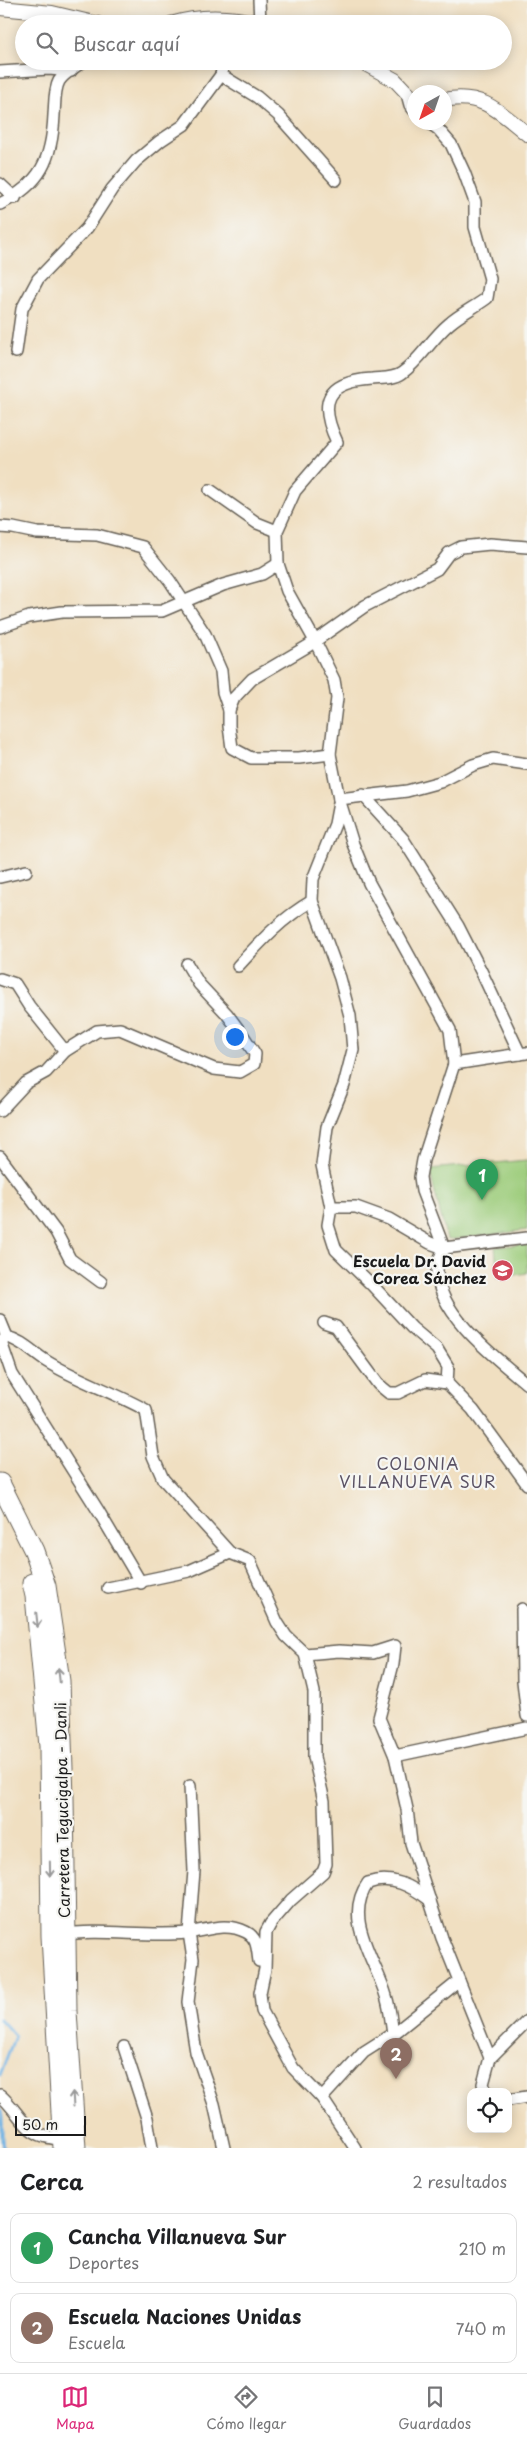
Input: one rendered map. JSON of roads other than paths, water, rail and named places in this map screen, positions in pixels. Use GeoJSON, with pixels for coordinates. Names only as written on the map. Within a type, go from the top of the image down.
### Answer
{"type":"FeatureCollection","features":[{"type":"Feature","properties":{"kind":"highway","name":"Carretera Tegucigalpa - Danli"},"geometry":{"type":"LineString","coordinates":[[0,1483],[34,1551],[46,1586],[60,1680],[64,1798],[59,1935]]}},
{"type":"Feature","properties":{"kind":"highway","name":"Carretera Tegucigalpa - Danli"},"geometry":{"type":"LineString","coordinates":[[0,1508],[18,1544],[35,1596],[49,1746],[67,2145]]}},
{"type":"Feature","properties":{"kind":"street"},"geometry":{"type":"LineString","coordinates":[[259,0],[260,15]]}},
{"type":"Feature","properties":{"kind":"street"},"geometry":{"type":"LineString","coordinates":[[0,8],[60,15]]}},
{"type":"Feature","properties":{"kind":"street"},"geometry":{"type":"LineString","coordinates":[[0,72],[33,70]]}},
{"type":"Feature","properties":{"kind":"street"},"geometry":{"type":"LineString","coordinates":[[60,70],[71,71]]}},
{"type":"Feature","properties":{"kind":"street"},"geometry":{"type":"LineString","coordinates":[[16,352],[22,309],[38,279],[87,228],[112,189],[136,161],[160,141],[184,125],[221,76],[222,70]]}},
{"type":"Feature","properties":{"kind":"street"},"geometry":{"type":"LineString","coordinates":[[377,70],[395,80],[407,93]]}},
{"type":"Feature","properties":{"kind":"street"},"geometry":{"type":"LineString","coordinates":[[0,204],[15,198],[43,167],[51,148],[56,96],[60,80],[71,71]]}},
{"type":"Feature","properties":{"kind":"street"},"geometry":{"type":"LineString","coordinates":[[221,76],[257,97],[278,115],[336,180]]}},
{"type":"Feature","properties":{"kind":"street"},"geometry":{"type":"LineString","coordinates":[[452,99],[458,98],[485,103],[499,109],[527,134]]}},
{"type":"Feature","properties":{"kind":"street"},"geometry":{"type":"LineString","coordinates":[[439,130],[451,144],[475,202],[476,227],[490,280],[487,298],[451,322],[401,374],[357,380],[336,389],[328,399],[326,410],[328,423],[336,442],[335,446],[304,477],[295,491],[277,531],[278,564],[288,591],[316,641],[334,680],[337,698],[330,754],[339,799],[352,844],[369,883],[450,1030],[454,1064],[423,1160],[420,1177],[422,1191],[444,1248],[437,1268],[440,1290],[458,1320],[527,1384]]}},
{"type":"Feature","properties":{"kind":"street"},"geometry":{"type":"LineString","coordinates":[[0,184],[15,198]]}},
{"type":"Feature","properties":{"kind":"street"},"geometry":{"type":"LineString","coordinates":[[210,490],[257,523],[277,531]]}},
{"type":"Feature","properties":{"kind":"street"},"geometry":{"type":"LineString","coordinates":[[0,527],[38,533],[97,535],[143,548],[170,580],[205,634],[221,671],[223,692],[229,710],[232,748],[251,758],[299,758],[330,754]]}},
{"type":"Feature","properties":{"kind":"street"},"geometry":{"type":"LineString","coordinates":[[229,710],[234,698],[252,678],[316,641],[365,606],[437,569],[449,553],[461,547],[490,544],[527,547]]}},
{"type":"Feature","properties":{"kind":"street"},"geometry":{"type":"LineString","coordinates":[[0,627],[29,617],[62,612],[162,611],[223,585],[262,574],[278,564]]}},
{"type":"Feature","properties":{"kind":"street"},"geometry":{"type":"LineString","coordinates":[[339,799],[406,791],[440,782],[473,765],[493,759],[527,764]]}},
{"type":"Feature","properties":{"kind":"street"},"geometry":{"type":"LineString","coordinates":[[363,795],[404,839],[458,926],[523,1053],[454,1064]]}},
{"type":"Feature","properties":{"kind":"street"},"geometry":{"type":"LineString","coordinates":[[339,799],[335,824],[313,879],[312,901],[340,978],[350,1016],[353,1050],[344,1085],[327,1126],[322,1165],[331,1206],[328,1225],[336,1250],[412,1328],[438,1349],[448,1367],[448,1383]]}},
{"type":"Feature","properties":{"kind":"street"},"geometry":{"type":"LineString","coordinates":[[0,877],[26,871]]}},
{"type":"Feature","properties":{"kind":"street"},"geometry":{"type":"LineString","coordinates":[[238,966],[266,935],[295,910],[312,901]]}},
{"type":"Feature","properties":{"kind":"street"},"geometry":{"type":"LineString","coordinates":[[0,1111],[26,1083],[46,1072],[65,1051],[96,1031],[120,1029],[214,1069],[240,1072],[254,1064],[255,1054],[244,1037],[228,1014],[199,984],[187,964]]}},
{"type":"Feature","properties":{"kind":"street"},"geometry":{"type":"LineString","coordinates":[[0,979],[15,984],[29,1006],[65,1051]]}},
{"type":"Feature","properties":{"kind":"street"},"geometry":{"type":"LineString","coordinates":[[0,1157],[56,1232],[70,1259],[101,1282]]}},
{"type":"Feature","properties":{"kind":"street"},"geometry":{"type":"LineString","coordinates":[[331,1206],[356,1207],[389,1219],[430,1243],[444,1248],[527,1238]]}},
{"type":"Feature","properties":{"kind":"street"},"geometry":{"type":"LineString","coordinates":[[0,1320],[7,1337]]}},
{"type":"Feature","properties":{"kind":"street"},"geometry":{"type":"LineString","coordinates":[[324,1323],[336,1327],[378,1384],[389,1393],[398,1393],[425,1380],[448,1383],[523,1469],[527,1484]]}},
{"type":"Feature","properties":{"kind":"street"},"geometry":{"type":"LineString","coordinates":[[7,1337],[17,1340],[46,1362],[84,1382],[146,1410],[153,1456],[163,1479],[230,1553],[250,1561],[277,1622],[286,1636],[305,1654],[314,1692],[314,1757],[324,1801],[326,1864],[323,1872],[291,1900],[271,1923],[266,1932],[263,1980],[260,1993],[262,2011],[293,2068],[322,2098],[355,2148]]}},
{"type":"Feature","properties":{"kind":"street"},"geometry":{"type":"LineString","coordinates":[[7,1337],[1,1342],[12,1374],[99,1512],[140,1583]]}},
{"type":"Feature","properties":{"kind":"street"},"geometry":{"type":"LineString","coordinates":[[108,1588],[140,1583],[189,1571],[230,1553]]}},
{"type":"Feature","properties":{"kind":"street"},"geometry":{"type":"LineString","coordinates":[[522,1609],[523,1682],[527,1716]]}},
{"type":"Feature","properties":{"kind":"street"},"geometry":{"type":"LineString","coordinates":[[305,1654],[339,1651],[373,1653],[395,1646],[394,1664],[379,1718],[395,1756],[407,1809],[411,1843],[442,1938],[490,2058]]}},
{"type":"Feature","properties":{"kind":"street"},"geometry":{"type":"LineString","coordinates":[[395,1756],[527,1728]]}},
{"type":"Feature","properties":{"kind":"street"},"geometry":{"type":"LineString","coordinates":[[190,1786],[194,1871],[189,1933],[193,1959],[188,2002],[196,2052],[214,2104],[224,2148]]}},
{"type":"Feature","properties":{"kind":"street"},"geometry":{"type":"LineString","coordinates":[[393,2034],[387,1996],[362,1938],[359,1903],[368,1883],[380,1879],[408,1884],[430,1900]]}},
{"type":"Feature","properties":{"kind":"street"},"geometry":{"type":"LineString","coordinates":[[59,1935],[167,1935],[189,1933],[216,1926],[234,1928],[247,1932],[256,1941],[263,1980]]}},
{"type":"Feature","properties":{"kind":"street"},"geometry":{"type":"LineString","coordinates":[[322,2098],[364,2052],[393,2034],[459,1981]]}},
{"type":"Feature","properties":{"kind":"street"},"geometry":{"type":"LineString","coordinates":[[484,2088],[483,2084],[490,2058],[527,2021]]}},
{"type":"Feature","properties":{"kind":"street"},"geometry":{"type":"LineString","coordinates":[[124,2047],[147,2118],[152,2148]]}},
{"type":"Feature","properties":{"kind":"street"},"geometry":{"type":"LineString","coordinates":[[0,2095],[30,2131],[46,2139],[67,2145]]}},
{"type":"Feature","properties":{"kind":"street"},"geometry":{"type":"LineString","coordinates":[[512,2099],[527,2097]]}},
{"type":"Feature","properties":{"kind":"waterway"},"geometry":{"type":"LineString","coordinates":[[0,2019],[15,2036],[0,2075]]}},
{"type":"Feature","properties":{"kind":"waterway"},"geometry":{"type":"LineString","coordinates":[[0,2107],[3,2148]]}},
{"type":"Feature","properties":{"kind":"place","name":"Cancha Villanueva Sur"},"geometry":{"type":"Point","coordinates":[482,1200]}},
{"type":"Feature","properties":{"kind":"place","name":"Escuela Dr. David Corea Sánchez"},"geometry":{"type":"Point","coordinates":[502,1271]}},
{"type":"Feature","properties":{"kind":"place","name":"Escuela Naciones Unidas"},"geometry":{"type":"Point","coordinates":[396,2079]}},
{"type":"Feature","properties":{"kind":"district","name":"COLONIA VILLANUEVA SUR"},"geometry":{"type":"Point","coordinates":[418,1473]}}]}
